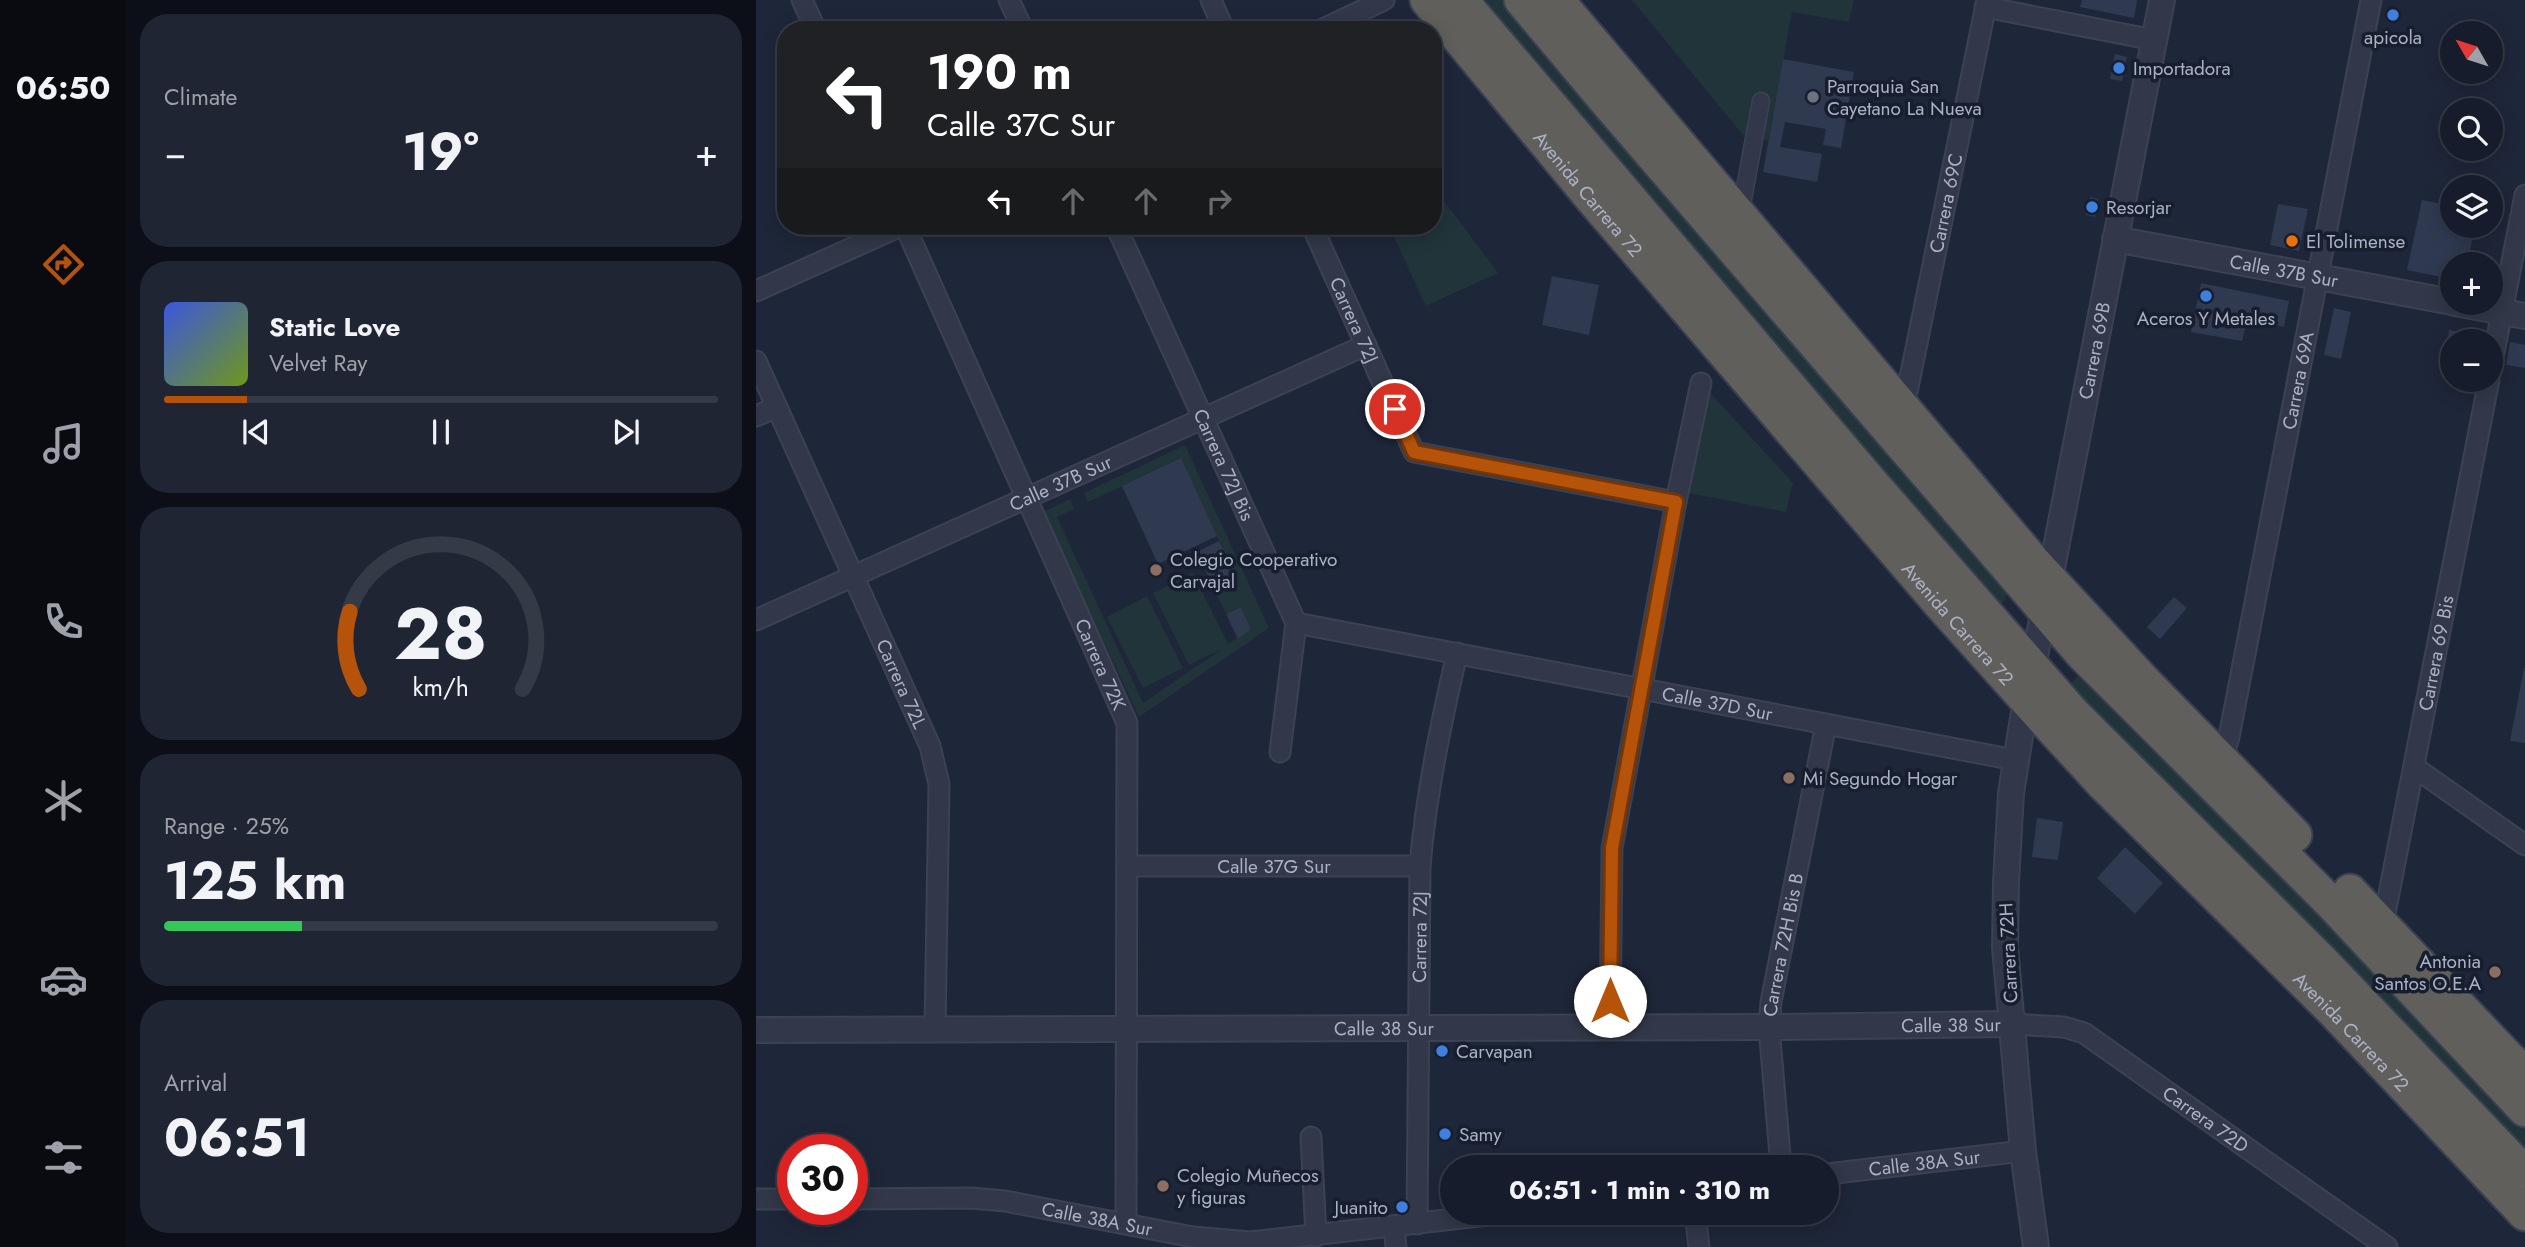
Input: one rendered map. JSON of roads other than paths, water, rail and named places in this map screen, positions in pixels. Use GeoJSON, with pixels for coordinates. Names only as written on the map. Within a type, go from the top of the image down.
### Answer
{"type":"FeatureCollection","features":[{"type":"Feature","properties":{"kind":"highway","name":"Avenida Carrera 72"},"geometry":{"type":"LineString","coordinates":[[1427,0],[1631,244],[1940,604],[2026,700],[2103,784],[2332,1010],[2525,1214]]}},
{"type":"Feature","properties":{"kind":"highway","name":"Avenida Carrera 72"},"geometry":{"type":"LineString","coordinates":[[1461,0],[1605,172],[2092,733],[2323,962],[2525,1173]]}},
{"type":"Feature","properties":{"kind":"highway"},"geometry":{"type":"LineString","coordinates":[[1521,0],[1610,106],[2047,595],[2222,761],[2525,1074]]}},
{"type":"Feature","properties":{"kind":"highway"},"geometry":{"type":"LineString","coordinates":[[1557,0],[1904,407],[2047,595],[2082,654],[2310,883],[2525,1110]]}},
{"type":"Feature","properties":{"kind":"highway"},"geometry":{"type":"LineString","coordinates":[[1593,42],[1610,106]]}},
{"type":"Feature","properties":{"kind":"highway"},"geometry":{"type":"LineString","coordinates":[[1605,172],[1631,244]]}},
{"type":"Feature","properties":{"kind":"highway"},"geometry":{"type":"LineString","coordinates":[[2302,842],[2310,883]]}},
{"type":"Feature","properties":{"kind":"street"},"geometry":{"type":"LineString","coordinates":[[802,0],[812,21]]}},
{"type":"Feature","properties":{"kind":"street"},"geometry":{"type":"LineString","coordinates":[[1009,0],[1019,21]]}},
{"type":"Feature","properties":{"kind":"street"},"geometry":{"type":"LineString","coordinates":[[1211,0],[1220,21]]}},
{"type":"Feature","properties":{"kind":"street"},"geometry":{"type":"LineString","coordinates":[[1340,21],[1384,0]]}},
{"type":"Feature","properties":{"kind":"street","name":"Carrera 69B"},"geometry":{"type":"LineString","coordinates":[[2026,700],[2162,0]]}},
{"type":"Feature","properties":{"kind":"street","name":"Carrera 69A"},"geometry":{"type":"LineString","coordinates":[[2222,761],[2229,737],[2371,0]]}},
{"type":"Feature","properties":{"kind":"street"},"geometry":{"type":"LineString","coordinates":[[1986,3],[2154,40]]}},
{"type":"Feature","properties":{"kind":"street","name":"Carrera 69C"},"geometry":{"type":"LineString","coordinates":[[1904,407],[1986,3]]}},
{"type":"Feature","properties":{"kind":"street"},"geometry":{"type":"LineString","coordinates":[[1740,215],[1761,101]]}},
{"type":"Feature","properties":{"kind":"street"},"geometry":{"type":"LineString","coordinates":[[2503,341],[2514,314],[2525,195]]}},
{"type":"Feature","properties":{"kind":"street"},"geometry":{"type":"LineString","coordinates":[[756,291],[883,235]]}},
{"type":"Feature","properties":{"kind":"street","name":"Carrera 72K"},"geometry":{"type":"LineString","coordinates":[[907,235],[1127,723],[1126,1223]]}},
{"type":"Feature","properties":{"kind":"street","name":"Carrera 72J Bis"},"geometry":{"type":"LineString","coordinates":[[1120,235],[1296,623]]}},
{"type":"Feature","properties":{"kind":"street","name":"Carrera 72J"},"geometry":{"type":"LineString","coordinates":[[1316,235],[1414,452],[1676,502]]}},
{"type":"Feature","properties":{"kind":"street","name":"Calle 37B Sur"},"geometry":{"type":"LineString","coordinates":[[2115,239],[2440,300]]}},
{"type":"Feature","properties":{"kind":"street","name":"Calle 37B Sur"},"geometry":{"type":"LineString","coordinates":[[756,620],[1366,345]]}},
{"type":"Feature","properties":{"kind":"street","name":"Carrera 72L"},"geometry":{"type":"LineString","coordinates":[[756,361],[935,762],[939,784],[935,1030]]}},
{"type":"Feature","properties":{"kind":"street"},"geometry":{"type":"LineString","coordinates":[[1610,1028],[1612,848],[1676,502],[1701,383]]}},
{"type":"Feature","properties":{"kind":"street","name":"Carrera 69 Bis"},"geometry":{"type":"LineString","coordinates":[[2383,925],[2487,392]]}},
{"type":"Feature","properties":{"kind":"street"},"geometry":{"type":"LineString","coordinates":[[756,416],[777,407]]}},
{"type":"Feature","properties":{"kind":"street"},"geometry":{"type":"LineString","coordinates":[[1280,752],[1296,623]]}},
{"type":"Feature","properties":{"kind":"street","name":"Calle 37D Sur"},"geometry":{"type":"LineString","coordinates":[[1296,623],[2015,760]]}},
{"type":"Feature","properties":{"kind":"street","name":"Carrera 72J"},"geometry":{"type":"LineString","coordinates":[[1417,1224],[1420,866],[1434,755],[1457,653]]}},
{"type":"Feature","properties":{"kind":"street","name":"Carrera 72H"},"geometry":{"type":"LineString","coordinates":[[2026,700],[2015,760],[2005,904],[2006,947],[2023,1151],[2036,1247]]}},
{"type":"Feature","properties":{"kind":"street","name":"Carrera 72H Bis B"},"geometry":{"type":"LineString","coordinates":[[1780,1155],[1769,1027],[1770,1002],[1826,724]]}},
{"type":"Feature","properties":{"kind":"street"},"geometry":{"type":"LineString","coordinates":[[2414,767],[2525,845]]}},
{"type":"Feature","properties":{"kind":"street","name":"Calle 37G Sur"},"geometry":{"type":"LineString","coordinates":[[1127,866],[1420,866]]}},
{"type":"Feature","properties":{"kind":"street","name":"Calle 38 Sur"},"geometry":{"type":"LineString","coordinates":[[756,1030],[2012,1024]]}},
{"type":"Feature","properties":{"kind":"street","name":"Carrera 72D"},"geometry":{"type":"LineString","coordinates":[[2012,1024],[2064,1027],[2084,1033],[2386,1247]]}},
{"type":"Feature","properties":{"kind":"street"},"geometry":{"type":"LineString","coordinates":[[1311,1136],[1316,1236]]}},
{"type":"Feature","properties":{"kind":"street","name":"Calle 38A Sur"},"geometry":{"type":"LineString","coordinates":[[1839,1173],[2023,1151]]}},
{"type":"Feature","properties":{"kind":"street","name":"Calle 38A Sur"},"geometry":{"type":"LineString","coordinates":[[868,1199],[971,1198],[1005,1201],[1126,1223],[1193,1242],[1250,1242],[1440,1221]]}},
{"type":"Feature","properties":{"kind":"street"},"geometry":{"type":"LineString","coordinates":[[756,1199],[777,1199]]}},
{"type":"Feature","properties":{"kind":"street"},"geometry":{"type":"LineString","coordinates":[[1696,1225],[1699,1247]]}},
{"type":"Feature","properties":{"kind":"street"},"geometry":{"type":"LineString","coordinates":[[1394,1226],[1396,1247]]}},
{"type":"Feature","properties":{"kind":"place","name":"apicola"},"geometry":{"type":"Point","coordinates":[2393,15]}},
{"type":"Feature","properties":{"kind":"place","name":"Importadora"},"geometry":{"type":"Point","coordinates":[2119,68]}},
{"type":"Feature","properties":{"kind":"place","name":"Parroquia San Cayetano La Nueva"},"geometry":{"type":"Point","coordinates":[1813,97]}},
{"type":"Feature","properties":{"kind":"place","name":"Resorjar"},"geometry":{"type":"Point","coordinates":[2092,207]}},
{"type":"Feature","properties":{"kind":"place","name":"El Tolimense"},"geometry":{"type":"Point","coordinates":[2292,241]}},
{"type":"Feature","properties":{"kind":"place","name":"Aceros Y Metales"},"geometry":{"type":"Point","coordinates":[2206,296]}},
{"type":"Feature","properties":{"kind":"place","name":"Colegio Cooperativo Carvajal"},"geometry":{"type":"Point","coordinates":[1156,570]}},
{"type":"Feature","properties":{"kind":"place","name":"Mi Segundo Hogar"},"geometry":{"type":"Point","coordinates":[1789,778]}},
{"type":"Feature","properties":{"kind":"place","name":"Antonia Santos O.E.A"},"geometry":{"type":"Point","coordinates":[2495,972]}},
{"type":"Feature","properties":{"kind":"place","name":"Carvapan"},"geometry":{"type":"Point","coordinates":[1442,1051]}},
{"type":"Feature","properties":{"kind":"place","name":"Samy"},"geometry":{"type":"Point","coordinates":[1445,1134]}},
{"type":"Feature","properties":{"kind":"place","name":"Colegio Muñecos y figuras"},"geometry":{"type":"Point","coordinates":[1163,1186]}},
{"type":"Feature","properties":{"kind":"place","name":"Juanito"},"geometry":{"type":"Point","coordinates":[1402,1207]}}]}
